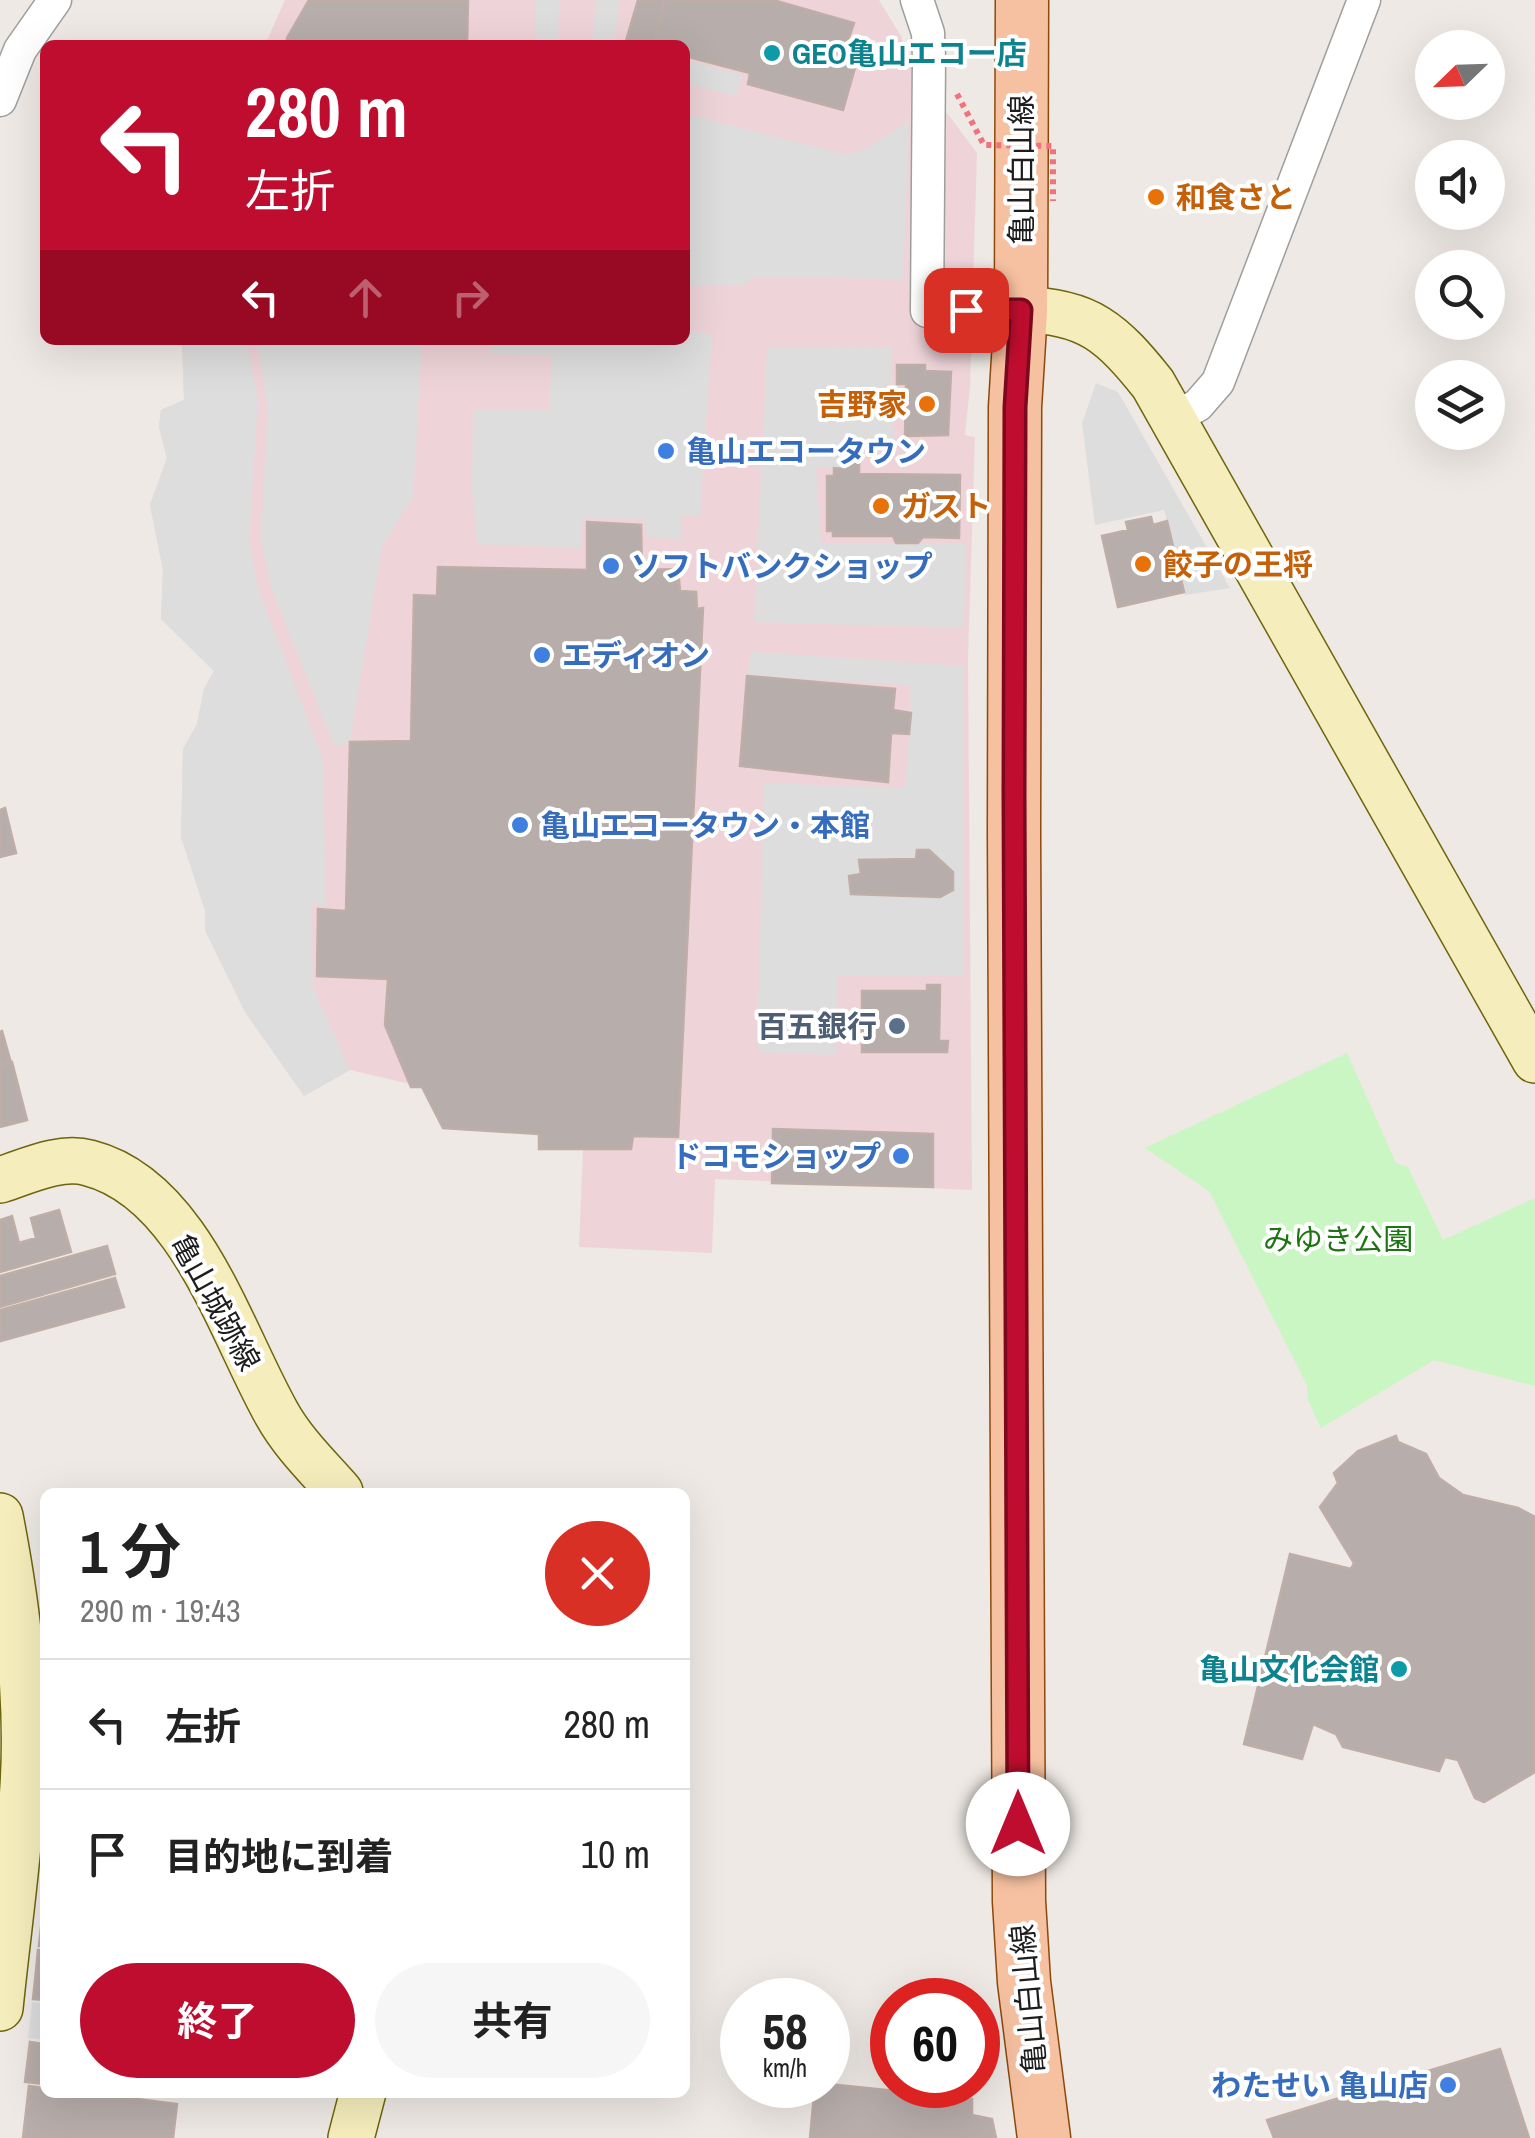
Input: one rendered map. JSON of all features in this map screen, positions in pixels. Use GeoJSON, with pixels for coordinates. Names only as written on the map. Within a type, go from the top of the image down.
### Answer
{"type":"FeatureCollection","features":[{"type":"Feature","properties":{"kind":"main road","name":"亀山白山線"},"geometry":{"type":"LineString","coordinates":[[1022,0],[1014,794],[1019,1900],[1024,1982],[1044,2138]]}},
{"type":"Feature","properties":{"kind":"main road"},"geometry":{"type":"LineString","coordinates":[[1021,310],[1056,310],[1103,331],[1152,384],[1535,1060]]}},
{"type":"Feature","properties":{"kind":"main road","name":"亀山城跡線"},"geometry":{"type":"LineString","coordinates":[[0,1180],[58,1161],[86,1161],[136,1183],[185,1237],[279,1418],[337,1488]]}},
{"type":"Feature","properties":{"kind":"main road"},"geometry":{"type":"LineString","coordinates":[[0,1516],[23,1677],[12,1758],[0,2008]]}},
{"type":"Feature","properties":{"kind":"main road"},"geometry":{"type":"LineString","coordinates":[[351,2138],[361,2098]]}},
{"type":"Feature","properties":{"kind":"street"},"geometry":{"type":"LineString","coordinates":[[0,100],[20,50],[55,0]]}},
{"type":"Feature","properties":{"kind":"street"},"geometry":{"type":"LineString","coordinates":[[916,0],[928,33],[929,58],[927,311],[1021,310]]}},
{"type":"Feature","properties":{"kind":"street"},"geometry":{"type":"LineString","coordinates":[[1173,419],[1198,405],[1218,382],[1364,0]]}},
{"type":"Feature","properties":{"kind":"path"},"geometry":{"type":"LineString","coordinates":[[957,94],[984,145],[1053,146],[1054,201]]}},
{"type":"Feature","properties":{"kind":"shaded area","name":"亀山エコータウン"},"geometry":{"type":"Polygon","coordinates":[[[285,0],[879,0],[901,36],[911,65],[977,153],[965,435],[975,437],[968,658],[972,1190],[715,1179],[712,1253],[579,1247],[583,1149],[539,1149],[539,1134],[443,1128],[422,1087],[350,1070],[304,1096],[245,1012],[205,930],[205,910],[181,837],[183,749],[197,724],[204,689],[214,671],[161,619],[163,570],[150,505],[167,458],[159,427],[161,410],[184,400],[182,345],[690,345],[690,40],[267,40],[285,0]]]}},
{"type":"Feature","properties":{"kind":"shaded area"},"geometry":{"type":"Polygon","coordinates":[[[536,0],[559,0],[558,40],[536,40],[536,0]]]}},
{"type":"Feature","properties":{"kind":"shaded area"},"geometry":{"type":"Polygon","coordinates":[[[596,0],[619,0],[615,40],[592,40],[596,0]]]}},
{"type":"Feature","properties":{"kind":"shaded area"},"geometry":{"type":"Polygon","coordinates":[[[690,61],[742,75],[737,96],[690,84],[690,61]]]}},
{"type":"Feature","properties":{"kind":"shaded area"},"geometry":{"type":"Polygon","coordinates":[[[690,115],[847,155],[864,150],[909,121],[903,279],[754,277],[745,285],[690,285],[690,115]]]}},
{"type":"Feature","properties":{"kind":"shaded area"},"geometry":{"type":"Polygon","coordinates":[[[690,332],[712,333],[700,516],[681,515],[681,539],[647,537],[645,519],[583,518],[581,548],[477,544],[472,486],[473,409],[550,410],[551,356],[491,354],[491,345],[690,345],[690,332]]]}},
{"type":"Feature","properties":{"kind":"shaded area"},"geometry":{"type":"Polygon","coordinates":[[[182,345],[247,345],[258,399],[249,542],[258,588],[323,760],[326,907],[311,903],[313,988],[350,1070],[304,1096],[245,1012],[205,930],[205,910],[181,837],[183,749],[197,724],[204,689],[214,671],[161,619],[163,570],[150,505],[167,458],[159,427],[161,410],[184,400],[182,345]]]}},
{"type":"Feature","properties":{"kind":"shaded area"},"geometry":{"type":"Polygon","coordinates":[[[258,345],[422,345],[413,498],[382,546],[350,742],[335,747],[272,590],[261,537],[268,407],[258,345]]]}},
{"type":"Feature","properties":{"kind":"shaded area"},"geometry":{"type":"Polygon","coordinates":[[[891,347],[894,443],[843,443],[845,469],[816,467],[821,543],[966,543],[964,628],[754,622],[767,348],[891,347]]]}},
{"type":"Feature","properties":{"kind":"shaded area"},"geometry":{"type":"Polygon","coordinates":[[[1096,383],[1118,392],[1230,588],[1185,595],[1164,510],[1095,525],[1082,423],[1096,383]]]}},
{"type":"Feature","properties":{"kind":"shaded area"},"geometry":{"type":"Polygon","coordinates":[[[751,652],[963,666],[963,975],[838,975],[836,1055],[757,1052],[764,783],[905,788],[910,685],[747,676],[751,652]]]}},
{"type":"Feature","properties":{"kind":"shaded area"},"geometry":{"type":"Polygon","coordinates":[[[32,2002],[40,2003],[40,2039],[28,2038],[32,2002]]]}},
{"type":"Feature","properties":{"kind":"green space","name":"みゆき公園"},"geometry":{"type":"Polygon","coordinates":[[[1347,1053],[1396,1163],[1408,1167],[1443,1240],[1535,1198],[1535,1386],[1434,1360],[1321,1428],[1308,1400],[1307,1385],[1209,1191],[1145,1148],[1347,1053]]]}},
{"type":"Feature","properties":{"kind":"building"},"geometry":{"type":"Polygon","coordinates":[[[309,0],[468,0],[467,40],[287,38],[309,0]]]}},
{"type":"Feature","properties":{"kind":"building"},"geometry":{"type":"Polygon","coordinates":[[[638,0],[665,0],[654,40],[626,40],[638,0]]]}},
{"type":"Feature","properties":{"kind":"building","name":"GEO亀山エコー店"},"geometry":{"type":"Polygon","coordinates":[[[665,0],[773,0],[854,23],[846,46],[860,50],[843,110],[748,84],[750,73],[690,57],[690,40],[654,40],[665,0]]]}},
{"type":"Feature","properties":{"kind":"building"},"geometry":{"type":"Polygon","coordinates":[[[897,365],[925,365],[925,371],[951,372],[948,435],[905,436],[906,384],[897,384],[897,365]]]}},
{"type":"Feature","properties":{"kind":"building"},"geometry":{"type":"Polygon","coordinates":[[[845,450],[859,451],[859,474],[960,475],[959,538],[923,537],[918,543],[896,543],[893,536],[833,536],[833,531],[827,531],[827,476],[834,476],[834,468],[845,469],[845,450]]]}},
{"type":"Feature","properties":{"kind":"building","name":"餃子の王将"},"geometry":{"type":"Polygon","coordinates":[[[1151,517],[1153,525],[1167,521],[1184,592],[1118,607],[1102,536],[1128,530],[1126,522],[1151,517]]]}},
{"type":"Feature","properties":{"kind":"building","name":"亀山エコータウン・本館"},"geometry":{"type":"Polygon","coordinates":[[[587,522],[641,525],[642,570],[678,569],[680,591],[696,592],[697,609],[703,608],[678,1137],[633,1136],[631,1149],[539,1149],[539,1134],[443,1128],[422,1087],[411,1087],[385,1025],[388,979],[317,976],[318,909],[346,911],[350,742],[411,741],[414,595],[437,596],[438,567],[587,570],[587,522]]]}},
{"type":"Feature","properties":{"kind":"building"},"geometry":{"type":"Polygon","coordinates":[[[747,676],[895,689],[893,710],[911,713],[909,734],[891,733],[888,782],[740,766],[747,676]]]}},
{"type":"Feature","properties":{"kind":"building"},"geometry":{"type":"Polygon","coordinates":[[[5,808],[16,853],[0,857],[0,810],[5,808]]]}},
{"type":"Feature","properties":{"kind":"building"},"geometry":{"type":"Polygon","coordinates":[[[917,850],[929,850],[953,872],[953,890],[940,897],[851,894],[849,876],[861,874],[859,860],[916,859],[917,850]]]}},
{"type":"Feature","properties":{"kind":"building"},"geometry":{"type":"Polygon","coordinates":[[[927,985],[940,985],[939,1041],[948,1041],[947,1052],[862,1052],[862,991],[927,991],[927,985]]]}},
{"type":"Feature","properties":{"kind":"building"},"geometry":{"type":"Polygon","coordinates":[[[0,1032],[11,1063],[0,1065],[0,1032]]]}},
{"type":"Feature","properties":{"kind":"building"},"geometry":{"type":"Polygon","coordinates":[[[12,1062],[27,1120],[0,1127],[0,1065],[12,1062]]]}},
{"type":"Feature","properties":{"kind":"building"},"geometry":{"type":"Polygon","coordinates":[[[773,1129],[933,1134],[933,1187],[772,1183],[773,1129]]]}},
{"type":"Feature","properties":{"kind":"building"},"geometry":{"type":"Polygon","coordinates":[[[59,1210],[71,1252],[0,1272],[0,1220],[12,1216],[19,1243],[36,1238],[31,1218],[59,1210]]]}},
{"type":"Feature","properties":{"kind":"building"},"geometry":{"type":"Polygon","coordinates":[[[107,1246],[115,1274],[0,1307],[0,1276],[107,1246]]]}},
{"type":"Feature","properties":{"kind":"building"},"geometry":{"type":"Polygon","coordinates":[[[115,1278],[124,1307],[1,1341],[0,1310],[115,1278]]]}},
{"type":"Feature","properties":{"kind":"building","name":"亀山文化会館"},"geometry":{"type":"Polygon","coordinates":[[[1396,1436],[1398,1442],[1426,1454],[1439,1478],[1463,1495],[1518,1508],[1535,1517],[1535,1772],[1484,1802],[1475,1798],[1458,1760],[1445,1757],[1439,1771],[1343,1747],[1336,1734],[1313,1724],[1302,1759],[1244,1744],[1290,1554],[1351,1569],[1354,1563],[1320,1507],[1338,1483],[1334,1473],[1358,1451],[1396,1436]]]}},
{"type":"Feature","properties":{"kind":"building"},"geometry":{"type":"Polygon","coordinates":[[[38,1950],[40,1950],[40,1971],[36,1971],[38,1950]]]}},
{"type":"Feature","properties":{"kind":"building"},"geometry":{"type":"Polygon","coordinates":[[[36,1971],[40,1971],[40,2000],[33,1999],[36,1971]]]}},
{"type":"Feature","properties":{"kind":"building"},"geometry":{"type":"Polygon","coordinates":[[[30,2042],[40,2043],[40,2084],[25,2082],[30,2042]]]}},
{"type":"Feature","properties":{"kind":"building","name":"わたせい 亀山店"},"geometry":{"type":"Polygon","coordinates":[[[1500,2049],[1529,2138],[1274,2138],[1267,2120],[1500,2049]]]}},
{"type":"Feature","properties":{"kind":"building"},"geometry":{"type":"Polygon","coordinates":[[[29,2086],[40,2087],[40,2098],[130,2098],[177,2104],[173,2138],[23,2138],[29,2086]]]}},
{"type":"Feature","properties":{"kind":"building"},"geometry":{"type":"Polygon","coordinates":[[[850,2086],[870,2088],[870,2108],[972,2108],[972,2115],[992,2119],[996,2138],[810,2138],[813,2108],[850,2108],[850,2086]]]}},
{"type":"Feature","properties":{"kind":"place","name":"GEO亀山エコー店"},"geometry":{"type":"Point","coordinates":[772,53]}},
{"type":"Feature","properties":{"kind":"place","name":"和食さと"},"geometry":{"type":"Point","coordinates":[1156,197]}},
{"type":"Feature","properties":{"kind":"place","name":"吉野家"},"geometry":{"type":"Point","coordinates":[927,404]}},
{"type":"Feature","properties":{"kind":"place","name":"亀山エコータウン"},"geometry":{"type":"Point","coordinates":[666,451]}},
{"type":"Feature","properties":{"kind":"place","name":"ガスト"},"geometry":{"type":"Point","coordinates":[881,506]}},
{"type":"Feature","properties":{"kind":"place","name":"餃子の王将"},"geometry":{"type":"Point","coordinates":[1143,564]}},
{"type":"Feature","properties":{"kind":"place","name":"ソフトバンクショップ"},"geometry":{"type":"Point","coordinates":[611,566]}},
{"type":"Feature","properties":{"kind":"place","name":"エディオン"},"geometry":{"type":"Point","coordinates":[542,655]}},
{"type":"Feature","properties":{"kind":"place","name":"亀山エコータウン・本館"},"geometry":{"type":"Point","coordinates":[520,825]}},
{"type":"Feature","properties":{"kind":"place","name":"百五銀行"},"geometry":{"type":"Point","coordinates":[897,1026]}},
{"type":"Feature","properties":{"kind":"place","name":"ドコモショップ"},"geometry":{"type":"Point","coordinates":[901,1156]}},
{"type":"Feature","properties":{"kind":"place","name":"亀山文化会館"},"geometry":{"type":"Point","coordinates":[1399,1669]}},
{"type":"Feature","properties":{"kind":"place","name":"わたせい 亀山店"},"geometry":{"type":"Point","coordinates":[1448,2085]}},
{"type":"Feature","properties":{"kind":"route"},"geometry":{"type":"LineString","coordinates":[[966,310],[1021,310],[1015,407],[1014,794],[1018,1824]]}}]}
